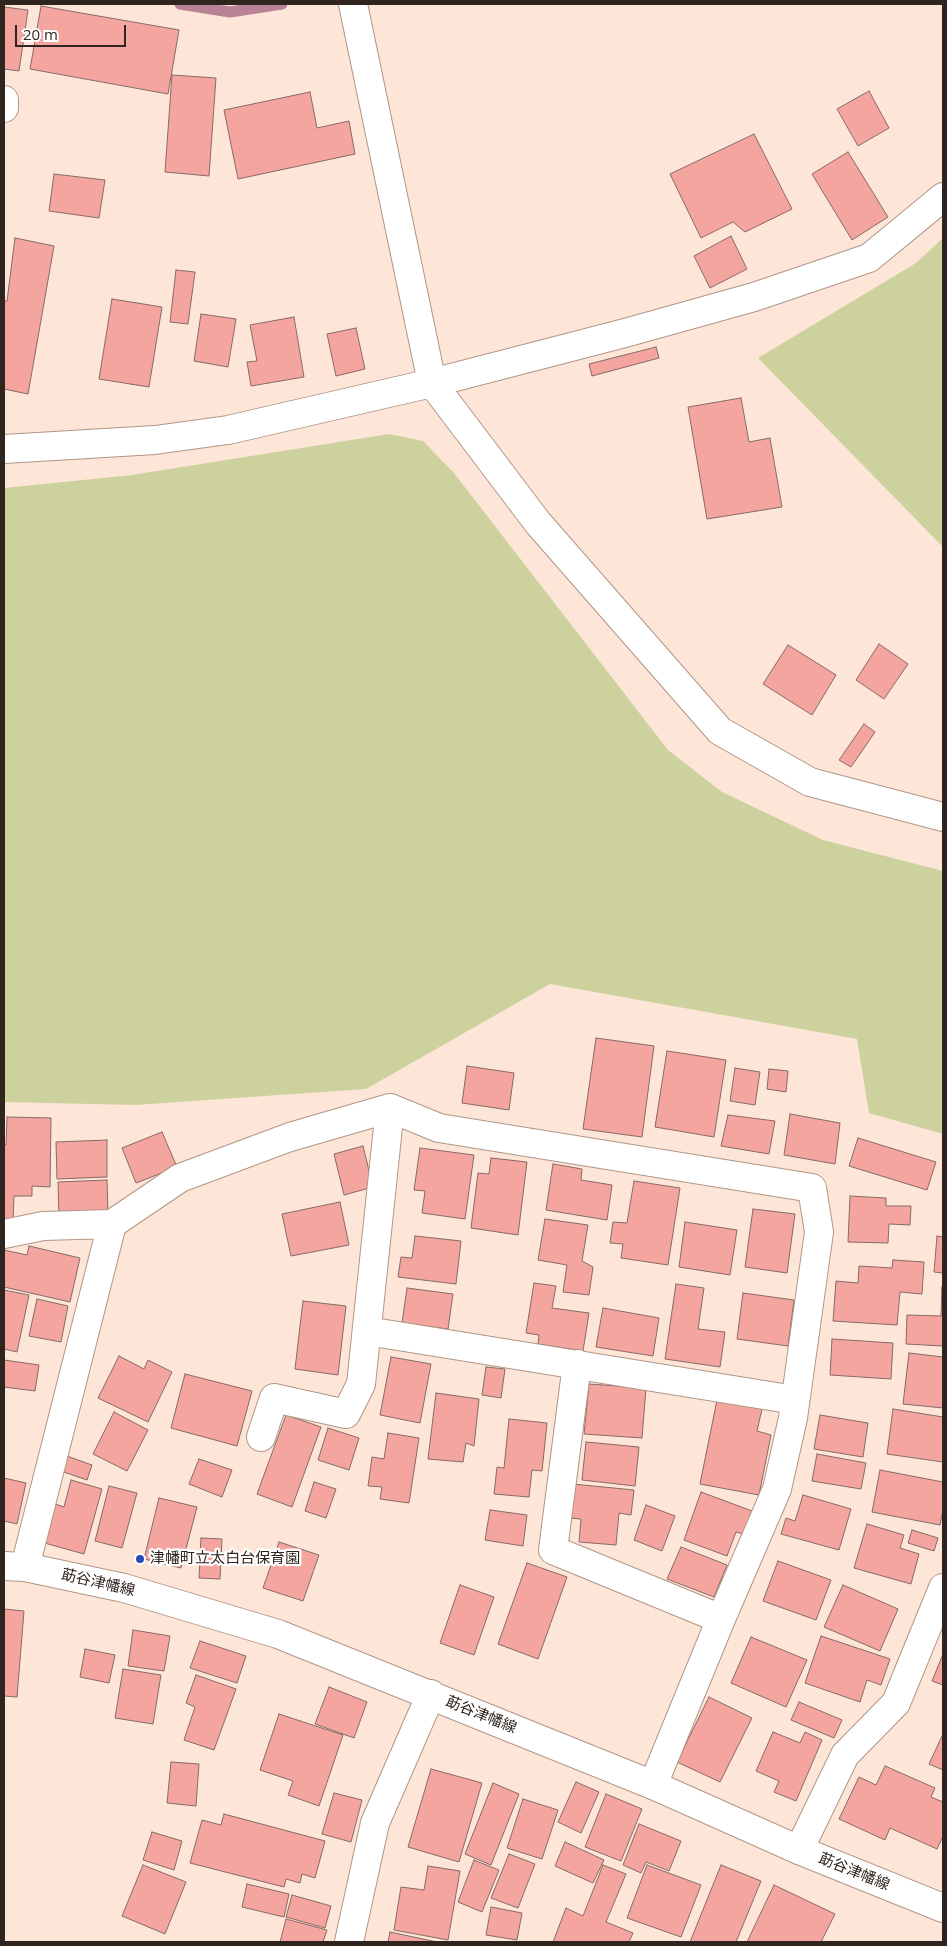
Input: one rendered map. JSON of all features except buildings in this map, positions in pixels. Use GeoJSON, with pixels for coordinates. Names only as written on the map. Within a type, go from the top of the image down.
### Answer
{"type":"FeatureCollection","features":[{"type":"Feature","properties":{"kind":"street"},"geometry":{"type":"LineString","coordinates":[[355,15],[432,383],[538,523],[720,731],[810,782],[943,817]]}},
{"type":"Feature","properties":{"kind":"street"},"geometry":{"type":"LineString","coordinates":[[4,100],[4,108]]}},
{"type":"Feature","properties":{"kind":"street"},"geometry":{"type":"LineString","coordinates":[[4,449],[155,440],[228,430],[432,383],[625,333],[754,297],[870,258],[943,197]]}},
{"type":"Feature","properties":{"kind":"street"},"geometry":{"type":"LineString","coordinates":[[261,1437],[274,1398],[346,1414],[361,1384],[390,1108]]}},
{"type":"Feature","properties":{"kind":"street"},"geometry":{"type":"LineString","coordinates":[[4,1234],[43,1226],[112,1224],[180,1178],[290,1137],[390,1108],[439,1128],[812,1188],[819,1232],[795,1400],[777,1489],[721,1618],[653,1785]]}},
{"type":"Feature","properties":{"kind":"street"},"geometry":{"type":"LineString","coordinates":[[14,1567],[112,1224]]}},
{"type":"Feature","properties":{"kind":"street"},"geometry":{"type":"LineString","coordinates":[[367,1330],[795,1400]]}},
{"type":"Feature","properties":{"kind":"street"},"geometry":{"type":"LineString","coordinates":[[576,1364],[553,1550],[721,1618]]}},
{"type":"Feature","properties":{"kind":"street","name":"莇谷津幡線"},"geometry":{"type":"LineString","coordinates":[[14,1567],[124,1588],[278,1634],[653,1785],[799,1850],[943,1908]]}},
{"type":"Feature","properties":{"kind":"street"},"geometry":{"type":"LineString","coordinates":[[799,1850],[845,1754],[896,1703],[943,1588]]}},
{"type":"Feature","properties":{"kind":"street"},"geometry":{"type":"LineString","coordinates":[[349,1942],[375,1823],[431,1694]]}},
{"type":"Feature","properties":{"kind":"green space"},"geometry":{"type":"Polygon","coordinates":[[[943,238],[943,547],[758,358],[916,263],[943,238]]]}},
{"type":"Feature","properties":{"kind":"green space"},"geometry":{"type":"Polygon","coordinates":[[[389,434],[423,441],[454,473],[668,750],[722,792],[823,840],[943,871],[943,1134],[869,1113],[857,1039],[550,984],[366,1089],[135,1105],[4,1102],[4,488],[132,475],[389,434]]]}},
{"type":"Feature","properties":{"kind":"waterway"},"geometry":{"type":"LineString","coordinates":[[180,4],[230,12],[282,4]]}},
{"type":"Feature","properties":{"kind":"place","name":"津幡町立太白台保育園"},"geometry":{"type":"Point","coordinates":[140,1559]}}]}
